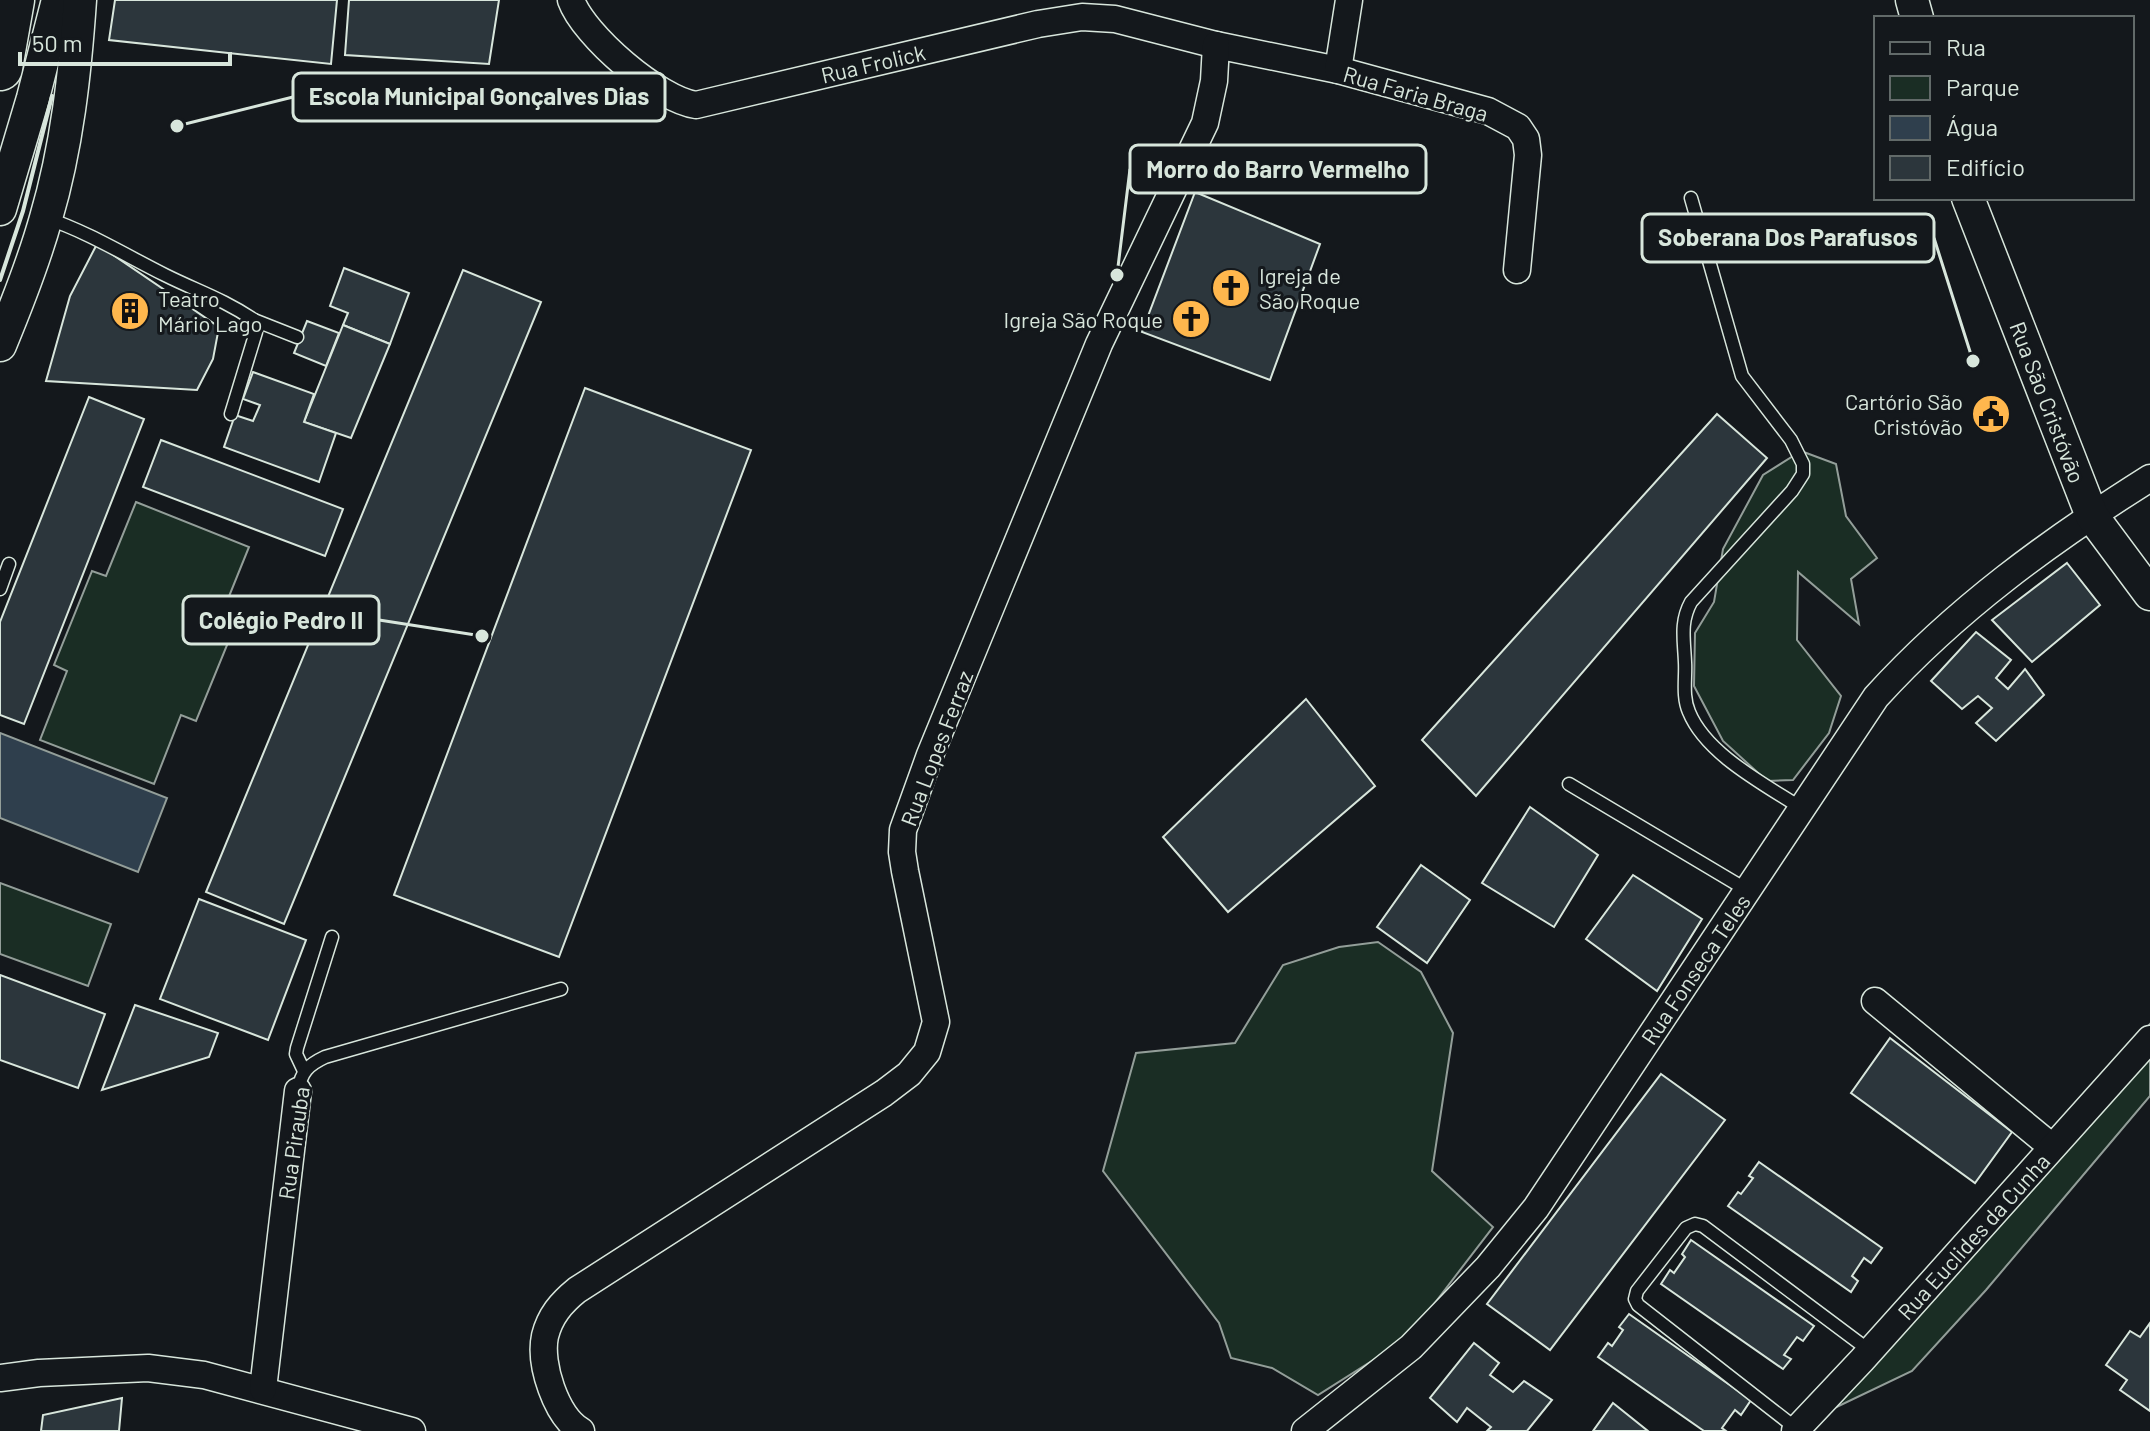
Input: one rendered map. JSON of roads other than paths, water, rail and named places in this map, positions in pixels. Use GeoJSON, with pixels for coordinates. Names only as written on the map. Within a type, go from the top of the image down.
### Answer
{"type":"FeatureCollection","features":[{"type":"Feature","properties":{"kind":"highway"},"geometry":{"type":"LineString","coordinates":[[0,68],[12,0]]}},
{"type":"Feature","properties":{"kind":"street"},"geometry":{"type":"LineString","coordinates":[[0,209],[58,0]]}},
{"type":"Feature","properties":{"kind":"street"},"geometry":{"type":"LineString","coordinates":[[0,345],[46,218],[73,91],[80,0]]}},
{"type":"Feature","properties":{"kind":"street"},"geometry":{"type":"LineString","coordinates":[[1338,70],[1349,0]]}},
{"type":"Feature","properties":{"kind":"street","name":"Rua Frolick"},"geometry":{"type":"LineString","coordinates":[[578,4],[587,29],[602,44],[660,92],[681,103],[696,105],[1038,24],[1082,17],[1115,19],[1216,45]]}},
{"type":"Feature","properties":{"kind":"street","name":"Rua Faria Braga"},"geometry":{"type":"LineString","coordinates":[[1216,45],[1338,70],[1488,111],[1518,127],[1526,139],[1528,155],[1517,270]]}},
{"type":"Feature","properties":{"kind":"street","name":"Rua Lopes Ferraz"},"geometry":{"type":"LineString","coordinates":[[581,1431],[570,1425],[553,1397],[545,1357],[545,1338],[559,1305],[577,1290],[884,1093],[909,1074],[927,1052],[936,1022],[905,871],[903,830],[930,755],[1099,344],[1205,123],[1214,81],[1216,45]]}},
{"type":"Feature","properties":{"kind":"street","name":"Rua São Cristóvão"},"geometry":{"type":"LineString","coordinates":[[1969,200],[2092,516],[2150,594]]}},
{"type":"Feature","properties":{"kind":"street","name":"Rua Fonseca Teles"},"geometry":{"type":"LineString","coordinates":[[1305,1431],[1411,1347],[1488,1267],[1536,1208],[1876,697],[1913,656],[1967,607],[2150,478]]}},
{"type":"Feature","properties":{"kind":"street"},"geometry":{"type":"LineString","coordinates":[[1875,1001],[2052,1147]]}},
{"type":"Feature","properties":{"kind":"street","name":"Rua Euclides da Cunha"},"geometry":{"type":"LineString","coordinates":[[1796,1430],[2150,1039]]}},
{"type":"Feature","properties":{"kind":"street","name":"Rua Pirauba"},"geometry":{"type":"LineString","coordinates":[[263,1389],[301,1081]]}},
{"type":"Feature","properties":{"kind":"street"},"geometry":{"type":"LineString","coordinates":[[0,1378],[148,1368],[204,1375],[263,1389],[350,1422],[412,1431]]}},
{"type":"Feature","properties":{"kind":"lane"},"geometry":{"type":"LineString","coordinates":[[1691,198],[1742,376],[1791,440],[1803,464],[1803,474],[1792,491],[1691,602],[1683,617],[1687,709],[1699,731],[1738,767],[1801,808]]}},
{"type":"Feature","properties":{"kind":"lane"},"geometry":{"type":"LineString","coordinates":[[46,218],[85,233],[168,276],[227,301],[254,320],[297,337]]}},
{"type":"Feature","properties":{"kind":"lane"},"geometry":{"type":"LineString","coordinates":[[231,414],[256,332],[254,320]]}},
{"type":"Feature","properties":{"kind":"lane"},"geometry":{"type":"LineString","coordinates":[[0,589],[9,564]]}},
{"type":"Feature","properties":{"kind":"lane"},"geometry":{"type":"LineString","coordinates":[[1569,784],[1747,890]]}},
{"type":"Feature","properties":{"kind":"lane"},"geometry":{"type":"LineString","coordinates":[[301,1081],[297,1048],[332,937]]}},
{"type":"Feature","properties":{"kind":"lane","name":"Rua Pirauba"},"geometry":{"type":"LineString","coordinates":[[301,1081],[312,1063],[325,1057],[561,989]]}},
{"type":"Feature","properties":{"kind":"lane"},"geometry":{"type":"LineString","coordinates":[[1796,1430],[1638,1305],[1635,1299],[1637,1291],[1686,1228],[1695,1224],[1703,1226],[1870,1351]]}},
{"type":"Feature","properties":{"kind":"water"},"geometry":{"type":"Polygon","coordinates":[[[0,733],[167,798],[138,872],[0,818],[0,733]]]}},
{"type":"Feature","properties":{"kind":"place","name":"Escola Municipal Gonçalves Dias"},"geometry":{"type":"Point","coordinates":[177,126]}},
{"type":"Feature","properties":{"kind":"place","name":"Morro do Barro Vermelho"},"geometry":{"type":"Point","coordinates":[1117,275]}},
{"type":"Feature","properties":{"kind":"place","name":"Igreja de São Roque"},"geometry":{"type":"Point","coordinates":[1231,288]}},
{"type":"Feature","properties":{"kind":"place","name":"Teatro Mário Lago"},"geometry":{"type":"Point","coordinates":[130,311]}},
{"type":"Feature","properties":{"kind":"place","name":"Igreja São Roque"},"geometry":{"type":"Point","coordinates":[1191,319]}},
{"type":"Feature","properties":{"kind":"place","name":"Soberana Dos Parafusos"},"geometry":{"type":"Point","coordinates":[1973,361]}},
{"type":"Feature","properties":{"kind":"place","name":"Cartório São Cristóvão"},"geometry":{"type":"Point","coordinates":[1991,414]}},
{"type":"Feature","properties":{"kind":"place","name":"Colégio Pedro II"},"geometry":{"type":"Point","coordinates":[482,636]}}]}
